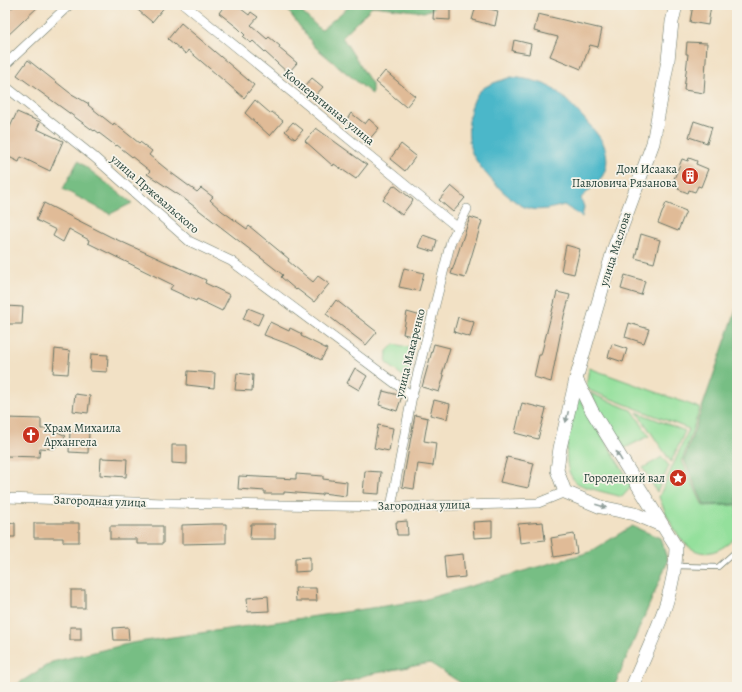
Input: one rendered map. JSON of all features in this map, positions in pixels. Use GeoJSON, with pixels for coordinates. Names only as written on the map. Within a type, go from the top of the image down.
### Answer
{"type":"FeatureCollection","features":[{"type":"Feature","properties":{"kind":"street"},"geometry":{"type":"LineString","coordinates":[[5,74],[6,62],[69,5]]}},
{"type":"Feature","properties":{"kind":"street","name":"Кооперативная улица"},"geometry":{"type":"LineString","coordinates":[[185,5],[458,228]]}},
{"type":"Feature","properties":{"kind":"street","name":"улица Маслова"},"geometry":{"type":"LineString","coordinates":[[565,492],[557,470],[560,448],[576,379],[614,248],[653,143],[676,5]]}},
{"type":"Feature","properties":{"kind":"street","name":"улица Пржевальского"},"geometry":{"type":"LineString","coordinates":[[5,86],[94,157],[189,241],[231,261],[412,396]]}},
{"type":"Feature","properties":{"kind":"street","name":"улица Макаренко"},"geometry":{"type":"LineString","coordinates":[[391,507],[412,396],[450,241],[467,209]]}},
{"type":"Feature","properties":{"kind":"street"},"geometry":{"type":"LineString","coordinates":[[576,379],[592,411],[661,525],[676,547],[676,566],[668,599],[632,687]]}},
{"type":"Feature","properties":{"kind":"street"},"geometry":{"type":"LineString","coordinates":[[565,492],[601,507],[635,514],[661,525]]}},
{"type":"Feature","properties":{"kind":"street","name":"Загородная улица"},"geometry":{"type":"LineString","coordinates":[[5,498],[165,503],[391,507],[538,503],[565,492]]}},
{"type":"Feature","properties":{"kind":"lane"},"geometry":{"type":"LineString","coordinates":[[676,566],[718,567],[737,550]]}},
{"type":"Feature","properties":{"kind":"green space"},"geometry":{"type":"Polygon","coordinates":[[[284,5],[294,5],[321,30],[351,5],[443,5],[424,12],[373,6],[342,37],[372,84],[372,94],[315,47],[284,5]]]}},
{"type":"Feature","properties":{"kind":"green space"},"geometry":{"type":"Polygon","coordinates":[[[78,161],[132,203],[110,214],[63,189],[78,161]]]}},
{"type":"Feature","properties":{"kind":"green space"},"geometry":{"type":"Polygon","coordinates":[[[737,307],[737,504],[704,505],[684,460],[737,307]]]}},
{"type":"Feature","properties":{"kind":"green space"},"geometry":{"type":"Polygon","coordinates":[[[394,344],[412,348],[411,369],[408,380],[386,363],[387,351],[394,344]]]}},
{"type":"Feature","properties":{"kind":"green space"},"geometry":{"type":"Polygon","coordinates":[[[589,368],[700,408],[682,461],[703,506],[737,505],[737,536],[722,548],[709,552],[698,551],[688,546],[679,536],[659,497],[689,429],[591,391],[586,387],[589,368]]]}},
{"type":"Feature","properties":{"kind":"green space"},"geometry":{"type":"Polygon","coordinates":[[[590,393],[633,411],[649,436],[623,449],[590,393]]]}},
{"type":"Feature","properties":{"kind":"green space"},"geometry":{"type":"Polygon","coordinates":[[[577,396],[581,400],[632,486],[622,497],[581,485],[577,483],[571,475],[567,465],[566,454],[569,429],[577,396]]]}},
{"type":"Feature","properties":{"kind":"green space"},"geometry":{"type":"Polygon","coordinates":[[[637,412],[685,431],[671,462],[637,412]]]}},
{"type":"Feature","properties":{"kind":"green space"},"geometry":{"type":"Polygon","coordinates":[[[662,457],[669,466],[657,492],[643,468],[662,457]]]}},
{"type":"Feature","properties":{"kind":"green space"},"geometry":{"type":"Polygon","coordinates":[[[632,526],[660,538],[668,561],[614,687],[467,687],[430,663],[366,675],[329,687],[13,687],[52,662],[132,643],[419,601],[590,552],[632,526]]]}},
{"type":"Feature","properties":{"kind":"water"},"geometry":{"type":"Polygon","coordinates":[[[511,77],[540,82],[555,90],[581,115],[603,143],[607,161],[606,167],[599,180],[581,198],[584,207],[582,217],[564,205],[539,210],[523,206],[514,201],[495,184],[478,164],[470,147],[469,119],[472,105],[478,93],[485,87],[511,77]]]}},
{"type":"Feature","properties":{"kind":"building"},"geometry":{"type":"Polygon","coordinates":[[[15,5],[40,5],[5,38],[5,10],[9,6],[12,8],[15,5]]]}},
{"type":"Feature","properties":{"kind":"building"},"geometry":{"type":"Polygon","coordinates":[[[132,5],[166,5],[152,22],[132,5]]]}},
{"type":"Feature","properties":{"kind":"building"},"geometry":{"type":"Polygon","coordinates":[[[225,5],[236,5],[249,15],[251,12],[258,17],[251,25],[267,39],[269,37],[280,46],[279,48],[297,63],[288,73],[253,41],[251,43],[243,37],[245,35],[219,13],[225,5]]]}},
{"type":"Feature","properties":{"kind":"building"},"geometry":{"type":"Polygon","coordinates":[[[434,5],[450,5],[450,20],[433,19],[434,5]]]}},
{"type":"Feature","properties":{"kind":"building"},"geometry":{"type":"Polygon","coordinates":[[[693,5],[711,5],[708,25],[690,22],[693,5]]]}},
{"type":"Feature","properties":{"kind":"building"},"geometry":{"type":"Polygon","coordinates":[[[476,6],[498,11],[495,26],[472,20],[476,6]]]}},
{"type":"Feature","properties":{"kind":"building"},"geometry":{"type":"Polygon","coordinates":[[[538,14],[602,29],[598,47],[590,45],[581,69],[550,56],[558,37],[534,31],[538,14]]]}},
{"type":"Feature","properties":{"kind":"building"},"geometry":{"type":"Polygon","coordinates":[[[181,23],[254,85],[244,98],[188,50],[186,54],[168,39],[181,23]]]}},
{"type":"Feature","properties":{"kind":"building"},"geometry":{"type":"Polygon","coordinates":[[[514,40],[531,44],[529,54],[512,51],[514,40]]]}},
{"type":"Feature","properties":{"kind":"building"},"geometry":{"type":"Polygon","coordinates":[[[687,42],[707,43],[704,93],[684,90],[688,54],[686,54],[687,42]]]}},
{"type":"Feature","properties":{"kind":"building"},"geometry":{"type":"Polygon","coordinates":[[[28,60],[70,93],[89,104],[88,105],[113,125],[114,123],[139,143],[140,142],[152,151],[149,155],[197,192],[201,188],[213,197],[210,200],[222,211],[247,229],[249,226],[289,259],[288,261],[313,282],[318,276],[329,284],[314,302],[297,289],[296,290],[281,277],[283,275],[182,197],[147,174],[150,171],[117,145],[116,146],[95,130],[94,131],[17,75],[28,60]]]}},
{"type":"Feature","properties":{"kind":"building"},"geometry":{"type":"Polygon","coordinates":[[[385,71],[415,96],[406,107],[376,82],[385,71]]]}},
{"type":"Feature","properties":{"kind":"building"},"geometry":{"type":"Polygon","coordinates":[[[312,78],[323,87],[314,97],[304,87],[312,78]]]}},
{"type":"Feature","properties":{"kind":"building"},"geometry":{"type":"Polygon","coordinates":[[[255,100],[270,113],[272,112],[283,121],[270,136],[245,113],[255,100]]]}},
{"type":"Feature","properties":{"kind":"building"},"geometry":{"type":"Polygon","coordinates":[[[17,112],[40,122],[37,129],[63,141],[50,171],[21,157],[19,162],[5,155],[5,138],[17,112]]]}},
{"type":"Feature","properties":{"kind":"building"},"geometry":{"type":"Polygon","coordinates":[[[351,113],[365,124],[369,119],[379,128],[367,142],[346,121],[351,113]]]}},
{"type":"Feature","properties":{"kind":"building"},"geometry":{"type":"Polygon","coordinates":[[[694,121],[712,127],[707,143],[689,137],[694,121]]]}},
{"type":"Feature","properties":{"kind":"building"},"geometry":{"type":"Polygon","coordinates":[[[293,122],[303,130],[295,139],[285,131],[293,122]]]}},
{"type":"Feature","properties":{"kind":"building"},"geometry":{"type":"Polygon","coordinates":[[[316,128],[367,165],[356,179],[334,164],[333,166],[305,141],[316,128]]]}},
{"type":"Feature","properties":{"kind":"building"},"geometry":{"type":"Polygon","coordinates":[[[401,144],[416,156],[405,171],[390,159],[401,144]]]}},
{"type":"Feature","properties":{"kind":"building","name":"Дом Исаака Павловича Рязанова"},"geometry":{"type":"Polygon","coordinates":[[[689,158],[697,161],[696,164],[708,169],[701,187],[698,186],[695,192],[689,190],[688,193],[678,189],[679,186],[672,184],[682,159],[688,161],[689,158]]]}},
{"type":"Feature","properties":{"kind":"building"},"geometry":{"type":"Polygon","coordinates":[[[394,185],[413,200],[402,215],[383,200],[394,185]]]}},
{"type":"Feature","properties":{"kind":"building"},"geometry":{"type":"Polygon","coordinates":[[[451,186],[465,198],[453,212],[439,200],[451,186]]]}},
{"type":"Feature","properties":{"kind":"building"},"geometry":{"type":"Polygon","coordinates":[[[44,203],[111,237],[206,280],[205,283],[230,295],[222,311],[197,299],[196,301],[170,289],[173,285],[88,243],[89,240],[69,229],[63,242],[53,236],[56,230],[36,220],[44,203]]]}},
{"type":"Feature","properties":{"kind":"building"},"geometry":{"type":"Polygon","coordinates":[[[666,203],[686,211],[678,231],[658,223],[666,203]]]}},
{"type":"Feature","properties":{"kind":"building"},"geometry":{"type":"Polygon","coordinates":[[[470,217],[482,221],[465,278],[451,274],[470,217]]]}},
{"type":"Feature","properties":{"kind":"building"},"geometry":{"type":"Polygon","coordinates":[[[641,234],[660,240],[654,263],[635,258],[641,234]]]}},
{"type":"Feature","properties":{"kind":"building"},"geometry":{"type":"Polygon","coordinates":[[[423,235],[437,240],[434,252],[418,247],[423,235]]]}},
{"type":"Feature","properties":{"kind":"building"},"geometry":{"type":"Polygon","coordinates":[[[566,245],[580,249],[574,274],[561,271],[566,245]]]}},
{"type":"Feature","properties":{"kind":"building"},"geometry":{"type":"Polygon","coordinates":[[[404,268],[424,273],[419,291],[399,287],[404,268]]]}},
{"type":"Feature","properties":{"kind":"building"},"geometry":{"type":"Polygon","coordinates":[[[625,275],[645,281],[641,295],[621,289],[625,275]]]}},
{"type":"Feature","properties":{"kind":"building"},"geometry":{"type":"Polygon","coordinates":[[[557,292],[570,295],[564,316],[551,382],[534,377],[557,292]]]}},
{"type":"Feature","properties":{"kind":"building"},"geometry":{"type":"Polygon","coordinates":[[[336,300],[377,332],[366,345],[326,314],[336,300]]]}},
{"type":"Feature","properties":{"kind":"building"},"geometry":{"type":"Polygon","coordinates":[[[6,306],[23,307],[22,324],[5,324],[6,306]]]}},
{"type":"Feature","properties":{"kind":"building"},"geometry":{"type":"Polygon","coordinates":[[[248,308],[263,314],[258,325],[243,319],[248,308]]]}},
{"type":"Feature","properties":{"kind":"building"},"geometry":{"type":"Polygon","coordinates":[[[407,312],[421,316],[416,337],[403,334],[407,312]]]}},
{"type":"Feature","properties":{"kind":"building"},"geometry":{"type":"Polygon","coordinates":[[[458,317],[474,322],[470,337],[454,332],[458,317]]]}},
{"type":"Feature","properties":{"kind":"building"},"geometry":{"type":"Polygon","coordinates":[[[270,322],[289,331],[290,328],[302,334],[301,336],[327,349],[321,360],[296,347],[264,335],[270,322]]]}},
{"type":"Feature","properties":{"kind":"building"},"geometry":{"type":"Polygon","coordinates":[[[629,323],[649,329],[644,343],[625,337],[629,323]]]}},
{"type":"Feature","properties":{"kind":"building"},"geometry":{"type":"Polygon","coordinates":[[[434,344],[450,348],[442,375],[444,376],[439,392],[422,387],[434,344]]]}},
{"type":"Feature","properties":{"kind":"building"},"geometry":{"type":"Polygon","coordinates":[[[612,344],[627,349],[623,362],[608,357],[612,344]]]}},
{"type":"Feature","properties":{"kind":"building"},"geometry":{"type":"Polygon","coordinates":[[[55,349],[70,351],[68,374],[53,373],[55,349]]]}},
{"type":"Feature","properties":{"kind":"building"},"geometry":{"type":"Polygon","coordinates":[[[91,354],[108,355],[107,372],[90,371],[91,354]]]}},
{"type":"Feature","properties":{"kind":"building"},"geometry":{"type":"Polygon","coordinates":[[[355,368],[367,376],[359,390],[347,383],[355,368]]]}},
{"type":"Feature","properties":{"kind":"building"},"geometry":{"type":"Polygon","coordinates":[[[188,371],[215,373],[214,388],[187,385],[188,371]]]}},
{"type":"Feature","properties":{"kind":"building"},"geometry":{"type":"Polygon","coordinates":[[[237,373],[253,375],[252,391],[235,390],[237,373]]]}},
{"type":"Feature","properties":{"kind":"building"},"geometry":{"type":"Polygon","coordinates":[[[383,391],[402,396],[397,411],[379,405],[383,391]]]}},
{"type":"Feature","properties":{"kind":"building"},"geometry":{"type":"Polygon","coordinates":[[[75,394],[90,396],[88,413],[73,411],[75,394]]]}},
{"type":"Feature","properties":{"kind":"building"},"geometry":{"type":"Polygon","coordinates":[[[434,400],[450,404],[447,419],[430,415],[434,400]]]}},
{"type":"Feature","properties":{"kind":"building"},"geometry":{"type":"Polygon","coordinates":[[[522,403],[546,409],[538,439],[515,433],[522,403]]]}},
{"type":"Feature","properties":{"kind":"building"},"geometry":{"type":"Polygon","coordinates":[[[415,415],[428,418],[424,441],[436,443],[433,466],[418,464],[414,489],[402,487],[415,415]]]}},
{"type":"Feature","properties":{"kind":"building","name":"Храм Михаила Архангела"},"geometry":{"type":"Polygon","coordinates":[[[6,418],[41,419],[41,429],[51,429],[66,436],[54,449],[40,448],[39,457],[5,456],[6,418]]]}},
{"type":"Feature","properties":{"kind":"building"},"geometry":{"type":"Polygon","coordinates":[[[378,425],[393,428],[389,451],[374,448],[378,425]]]}},
{"type":"Feature","properties":{"kind":"building"},"geometry":{"type":"Polygon","coordinates":[[[70,431],[89,432],[88,453],[69,452],[70,431]]]}},
{"type":"Feature","properties":{"kind":"building"},"geometry":{"type":"Polygon","coordinates":[[[172,445],[187,445],[187,464],[172,463],[172,445]]]}},
{"type":"Feature","properties":{"kind":"building"},"geometry":{"type":"Polygon","coordinates":[[[507,457],[534,463],[528,488],[500,482],[507,457]]]}},
{"type":"Feature","properties":{"kind":"building"},"geometry":{"type":"Polygon","coordinates":[[[101,458],[127,459],[126,477],[100,475],[101,458]]]}},
{"type":"Feature","properties":{"kind":"building"},"geometry":{"type":"Polygon","coordinates":[[[365,471],[381,472],[379,494],[363,493],[365,471]]]}},
{"type":"Feature","properties":{"kind":"building"},"geometry":{"type":"Polygon","coordinates":[[[296,474],[323,476],[323,479],[347,482],[346,496],[322,493],[322,495],[284,492],[284,494],[265,494],[265,491],[238,489],[239,476],[296,479],[296,474]]]}},
{"type":"Feature","properties":{"kind":"building"},"geometry":{"type":"Polygon","coordinates":[[[407,521],[408,535],[397,535],[396,522],[407,521]]]}},
{"type":"Feature","properties":{"kind":"building"},"geometry":{"type":"Polygon","coordinates":[[[492,521],[492,537],[474,538],[473,522],[492,521]]]}},
{"type":"Feature","properties":{"kind":"building"},"geometry":{"type":"Polygon","coordinates":[[[543,522],[545,540],[520,543],[518,524],[543,522]]]}},
{"type":"Feature","properties":{"kind":"building"},"geometry":{"type":"Polygon","coordinates":[[[15,523],[15,537],[5,537],[5,524],[15,523]]]}},
{"type":"Feature","properties":{"kind":"building"},"geometry":{"type":"Polygon","coordinates":[[[34,523],[79,523],[79,542],[63,542],[63,538],[34,538],[34,523]]]}},
{"type":"Feature","properties":{"kind":"building"},"geometry":{"type":"Polygon","coordinates":[[[226,524],[226,543],[182,544],[182,525],[226,524]]]}},
{"type":"Feature","properties":{"kind":"building"},"geometry":{"type":"Polygon","coordinates":[[[251,524],[275,524],[275,539],[250,539],[251,524]]]}},
{"type":"Feature","properties":{"kind":"building"},"geometry":{"type":"Polygon","coordinates":[[[110,526],[163,526],[163,544],[137,544],[137,539],[110,539],[110,526]]]}},
{"type":"Feature","properties":{"kind":"building"},"geometry":{"type":"Polygon","coordinates":[[[574,534],[577,553],[554,557],[551,538],[574,534]]]}},
{"type":"Feature","properties":{"kind":"building"},"geometry":{"type":"Polygon","coordinates":[[[463,554],[465,577],[446,579],[444,556],[463,554]]]}},
{"type":"Feature","properties":{"kind":"building"},"geometry":{"type":"Polygon","coordinates":[[[310,557],[310,571],[295,572],[295,558],[310,557]]]}},
{"type":"Feature","properties":{"kind":"building"},"geometry":{"type":"Polygon","coordinates":[[[295,588],[316,588],[317,601],[296,601],[295,588]]]}},
{"type":"Feature","properties":{"kind":"building"},"geometry":{"type":"Polygon","coordinates":[[[71,590],[85,590],[85,608],[71,608],[71,590]]]}},
{"type":"Feature","properties":{"kind":"building"},"geometry":{"type":"Polygon","coordinates":[[[268,596],[269,611],[248,612],[247,598],[268,596]]]}},
{"type":"Feature","properties":{"kind":"building"},"geometry":{"type":"Polygon","coordinates":[[[70,627],[81,627],[81,640],[70,640],[70,627]]]}},
{"type":"Feature","properties":{"kind":"building"},"geometry":{"type":"Polygon","coordinates":[[[128,627],[129,640],[114,640],[113,628],[128,627]]]}},
{"type":"Feature","properties":{"kind":"place","name":"Дом Исаака Павловича Рязанова"},"geometry":{"type":"Point","coordinates":[690,176]}},
{"type":"Feature","properties":{"kind":"place","name":"Храм Михаила Архангела"},"geometry":{"type":"Point","coordinates":[31,435]}},
{"type":"Feature","properties":{"kind":"place","name":"Городецкий вал"},"geometry":{"type":"Point","coordinates":[678,478]}}]}
